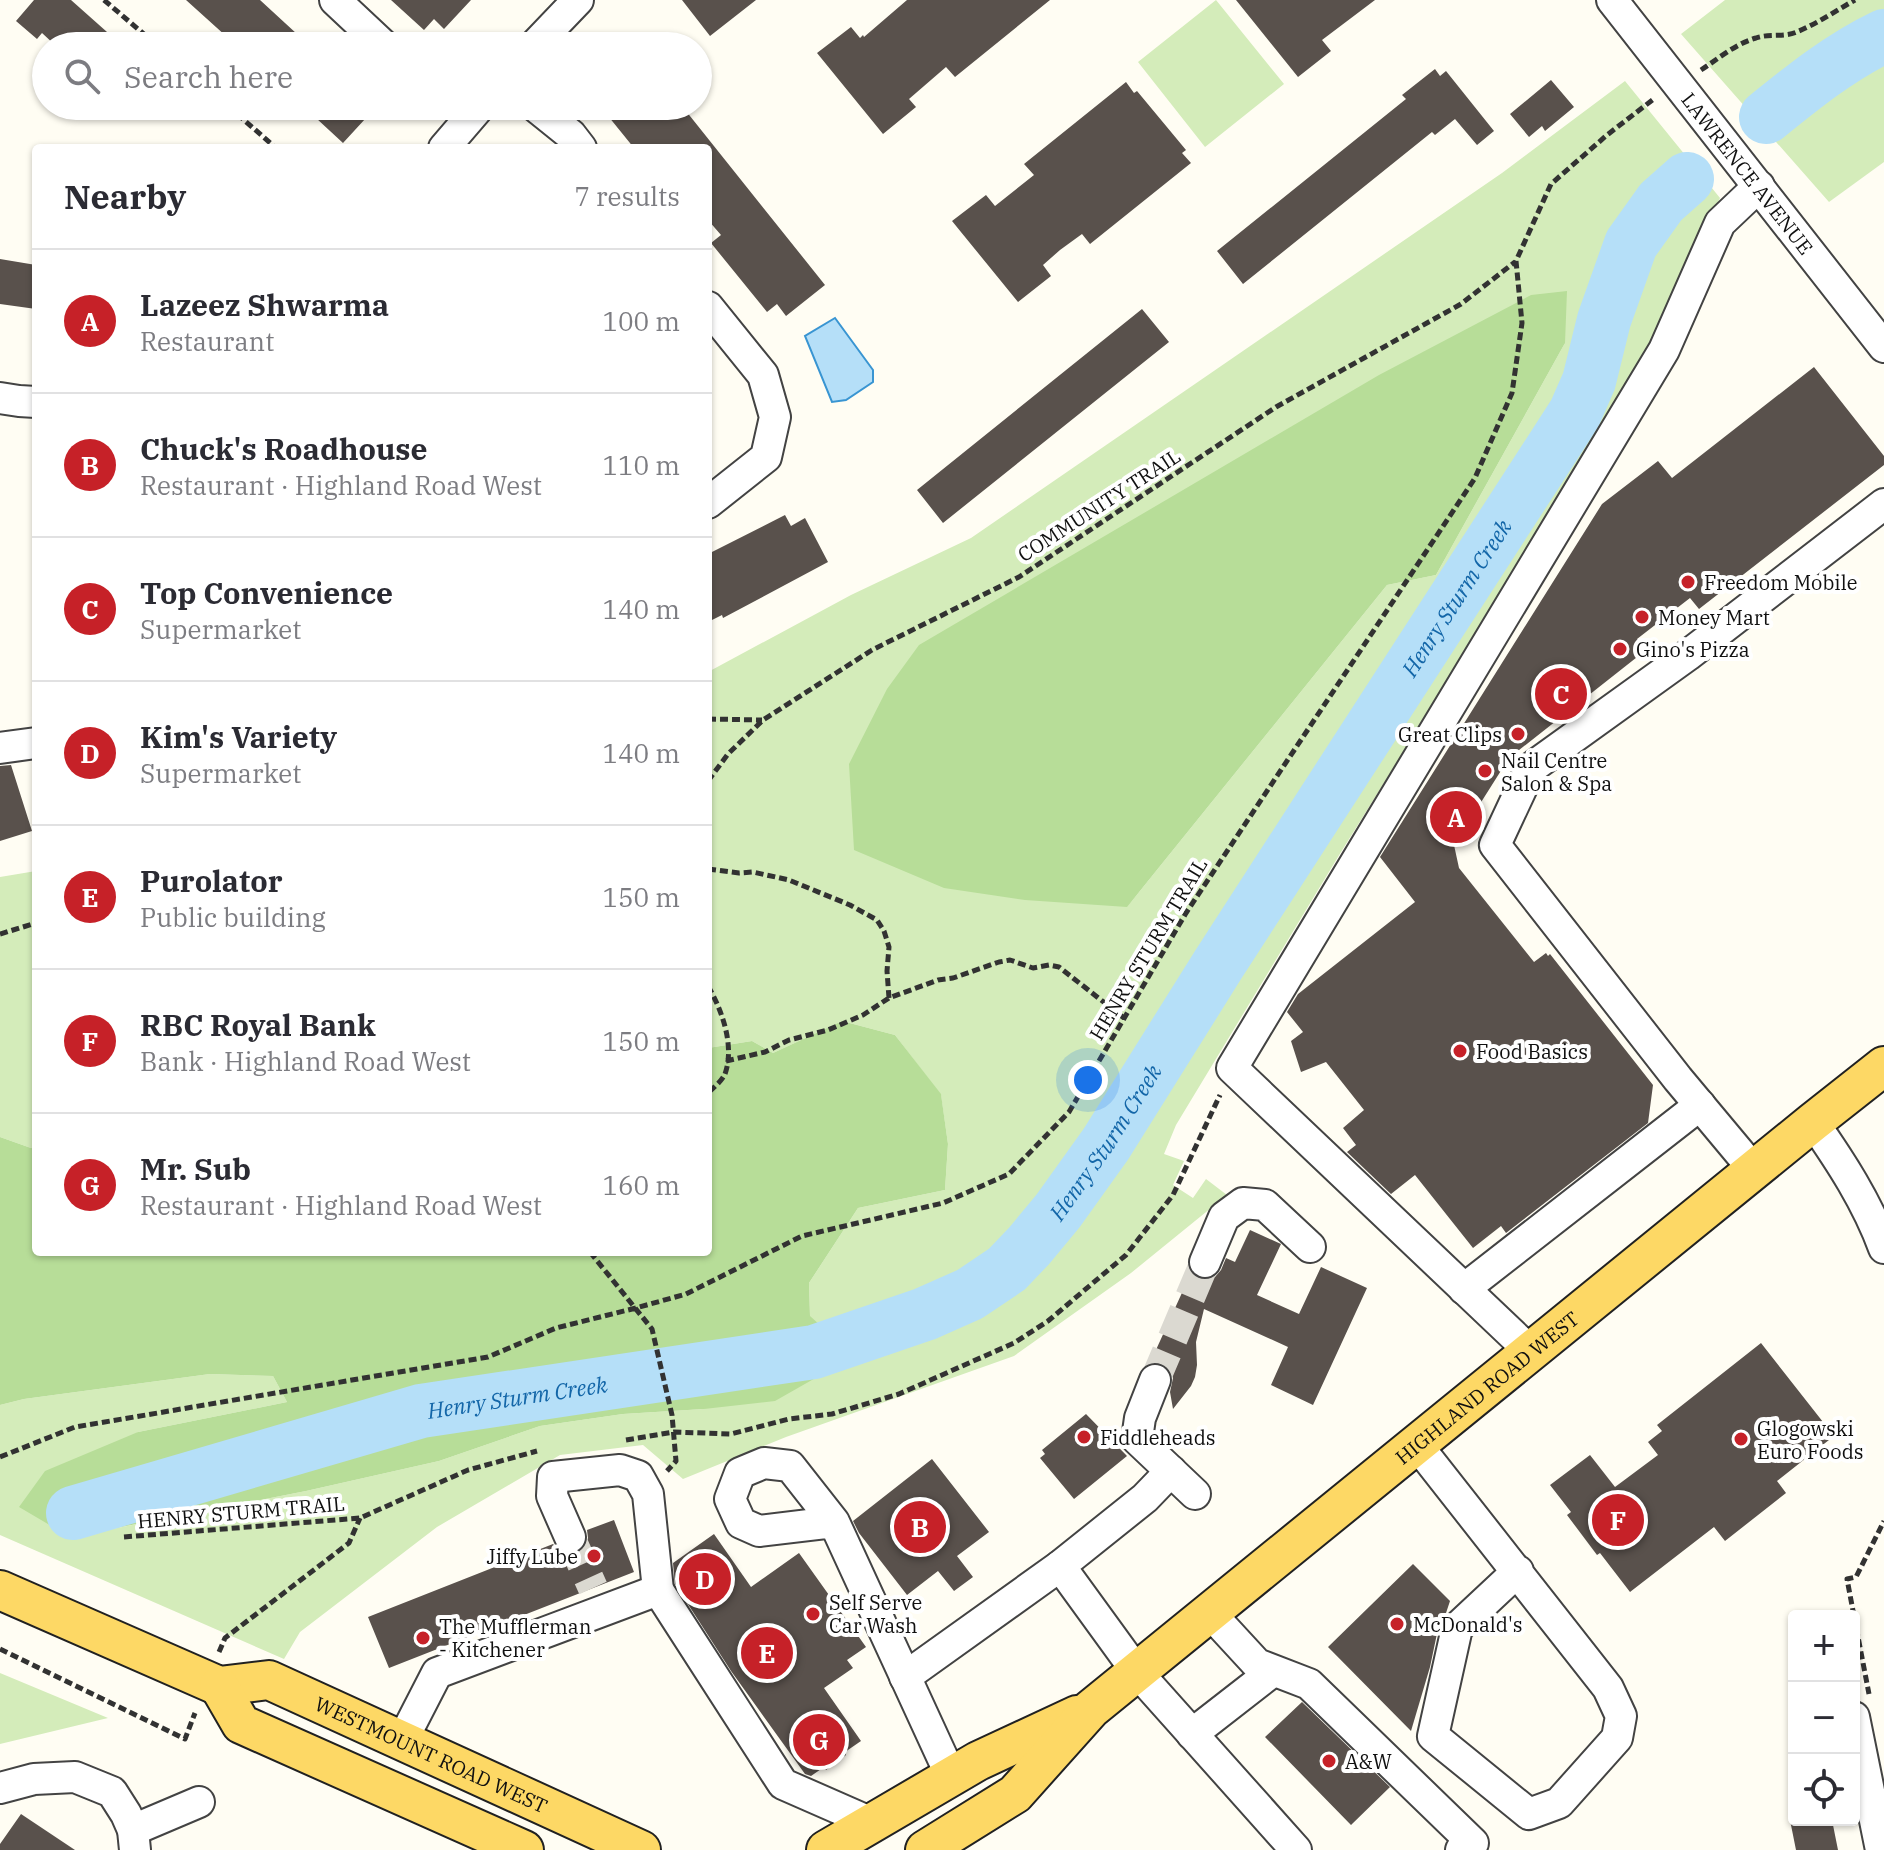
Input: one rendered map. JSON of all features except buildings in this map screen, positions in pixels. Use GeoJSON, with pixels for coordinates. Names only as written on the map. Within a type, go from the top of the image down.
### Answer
{"type":"FeatureCollection","features":[{"type":"Feature","properties":{"kind":"main road","name":"HIGHLAND ROAD WEST"},"geometry":{"type":"LineString","coordinates":[[929,1849],[1015,1794],[1091,1709],[1884,1066]]}},
{"type":"Feature","properties":{"kind":"main road"},"geometry":{"type":"LineString","coordinates":[[0,1590],[219,1686],[241,1724],[515,1848]]}},
{"type":"Feature","properties":{"kind":"main road","name":"WESTMOUNT ROAD WEST"},"geometry":{"type":"LineString","coordinates":[[219,1686],[269,1680],[641,1850]]}},
{"type":"Feature","properties":{"kind":"main road","name":"HIGHLAND ROAD WEST"},"geometry":{"type":"LineString","coordinates":[[826,1850],[978,1761],[1091,1709]]}},
{"type":"Feature","properties":{"kind":"street"},"geometry":{"type":"LineString","coordinates":[[335,0],[369,32]]}},
{"type":"Feature","properties":{"kind":"street"},"geometry":{"type":"LineString","coordinates":[[547,32],[578,0]]}},
{"type":"Feature","properties":{"kind":"street","name":"LAWRENCE AVENUE"},"geometry":{"type":"LineString","coordinates":[[1612,0],[1759,186],[1873,312],[1884,347]]}},
{"type":"Feature","properties":{"kind":"street"},"geometry":{"type":"LineString","coordinates":[[446,144],[460,120]]}},
{"type":"Feature","properties":{"kind":"street"},"geometry":{"type":"LineString","coordinates":[[552,120],[578,144]]}},
{"type":"Feature","properties":{"kind":"street"},"geometry":{"type":"LineString","coordinates":[[1531,1352],[1232,1068],[1664,350],[1720,223],[1759,186]]}},
{"type":"Feature","properties":{"kind":"street"},"geometry":{"type":"LineString","coordinates":[[712,312],[763,375],[775,417],[766,457],[712,500]]}},
{"type":"Feature","properties":{"kind":"street"},"geometry":{"type":"LineString","coordinates":[[0,398],[32,402]]}},
{"type":"Feature","properties":{"kind":"street"},"geometry":{"type":"LineString","coordinates":[[1754,1170],[1495,845],[1531,768],[1688,655],[1884,504]]}},
{"type":"Feature","properties":{"kind":"street"},"geometry":{"type":"LineString","coordinates":[[0,748],[32,744]]}},
{"type":"Feature","properties":{"kind":"street"},"geometry":{"type":"LineString","coordinates":[[1464,1289],[1700,1105]]}},
{"type":"Feature","properties":{"kind":"street"},"geometry":{"type":"LineString","coordinates":[[1813,1122],[1850,1177],[1874,1221],[1884,1248]]}},
{"type":"Feature","properties":{"kind":"street"},"geometry":{"type":"LineString","coordinates":[[1205,1262],[1224,1217],[1243,1203],[1265,1205],[1310,1247]]}},
{"type":"Feature","properties":{"kind":"street"},"geometry":{"type":"LineString","coordinates":[[1155,1380],[1140,1418],[1137,1439],[1195,1494]]}},
{"type":"Feature","properties":{"kind":"street"},"geometry":{"type":"LineString","coordinates":[[1417,1445],[1518,1571],[1608,1688],[1621,1716],[1617,1738],[1559,1803],[1529,1814],[1433,1736],[1457,1628],[1518,1571]]}},
{"type":"Feature","properties":{"kind":"street"},"geometry":{"type":"LineString","coordinates":[[570,1537],[552,1496],[553,1477],[620,1470],[638,1476],[648,1494],[658,1590],[783,1784],[872,1823]]}},
{"type":"Feature","properties":{"kind":"street"},"geometry":{"type":"LineString","coordinates":[[905,1677],[1060,1566],[1145,1498],[1171,1471]]}},
{"type":"Feature","properties":{"kind":"street"},"geometry":{"type":"LineString","coordinates":[[834,1522],[951,1776]]}},
{"type":"Feature","properties":{"kind":"street"},"geometry":{"type":"LineString","coordinates":[[1060,1566],[1137,1672],[1296,1850]]}},
{"type":"Feature","properties":{"kind":"street"},"geometry":{"type":"LineString","coordinates":[[402,1741],[437,1673],[598,1599],[658,1590]]}},
{"type":"Feature","properties":{"kind":"street"},"geometry":{"type":"LineString","coordinates":[[1210,1613],[1257,1664],[1309,1684],[1473,1843],[1461,1850]]}},
{"type":"Feature","properties":{"kind":"street"},"geometry":{"type":"LineString","coordinates":[[1192,1734],[1273,1671]]}},
{"type":"Feature","properties":{"kind":"street"},"geometry":{"type":"LineString","coordinates":[[1860,1747],[1881,1850]]}},
{"type":"Feature","properties":{"kind":"street"},"geometry":{"type":"LineString","coordinates":[[0,1788],[34,1779],[75,1777],[112,1792],[126,1814],[134,1840],[199,1802]]}},
{"type":"Feature","properties":{"kind":"path"},"geometry":{"type":"LineString","coordinates":[[104,0],[142,32]]}},
{"type":"Feature","properties":{"kind":"path"},"geometry":{"type":"LineString","coordinates":[[1695,73],[1756,37],[1799,32],[1855,0]]}},
{"type":"Feature","properties":{"kind":"path","name":"HENRY STURM TRAIL"},"geometry":{"type":"LineString","coordinates":[[0,1457],[75,1427],[488,1357],[556,1328],[686,1294],[802,1236],[943,1203],[1009,1174],[1069,1112],[1186,913],[1475,478],[1512,393],[1522,323],[1516,261],[1551,184],[1662,93]]}},
{"type":"Feature","properties":{"kind":"path"},"geometry":{"type":"LineString","coordinates":[[244,120],[271,144]]}},
{"type":"Feature","properties":{"kind":"path","name":"COMMUNITY TRAIL"},"geometry":{"type":"LineString","coordinates":[[712,776],[728,754],[763,720],[872,650],[1019,577],[1276,407],[1461,304],[1516,261]]}},
{"type":"Feature","properties":{"kind":"path"},"geometry":{"type":"LineString","coordinates":[[712,719],[763,720]]}},
{"type":"Feature","properties":{"kind":"path"},"geometry":{"type":"LineString","coordinates":[[712,870],[753,872],[789,880],[850,905],[877,920],[889,947],[889,998]]}},
{"type":"Feature","properties":{"kind":"path"},"geometry":{"type":"LineString","coordinates":[[0,934],[32,924]]}},
{"type":"Feature","properties":{"kind":"path"},"geometry":{"type":"LineString","coordinates":[[726,1061],[765,1052],[789,1040],[828,1030],[863,1015],[889,998],[938,980],[1010,960],[1033,968],[1059,967],[1124,1018]]}},
{"type":"Feature","properties":{"kind":"path"},"geometry":{"type":"LineString","coordinates":[[712,993],[719,1005],[729,1044],[725,1076],[712,1089]]}},
{"type":"Feature","properties":{"kind":"path"},"geometry":{"type":"LineString","coordinates":[[621,1441],[674,1432],[731,1434],[789,1419],[832,1414],[899,1394],[1014,1343],[1048,1321],[1126,1255],[1173,1195],[1232,1068]]}},
{"type":"Feature","properties":{"kind":"path"},"geometry":{"type":"LineString","coordinates":[[593,1256],[652,1329],[674,1432]]}},
{"type":"Feature","properties":{"kind":"path","name":"HENRY STURM TRAIL"},"geometry":{"type":"LineString","coordinates":[[124,1537],[360,1518],[468,1470],[543,1450]]}},
{"type":"Feature","properties":{"kind":"path","name":"HENRY STURM TRAIL"},"geometry":{"type":"LineString","coordinates":[[222,1645],[225,1638],[349,1543],[360,1518]]}},
{"type":"Feature","properties":{"kind":"path"},"geometry":{"type":"LineString","coordinates":[[1853,1610],[1847,1579],[1856,1577],[1884,1521]]}},
{"type":"Feature","properties":{"kind":"path"},"geometry":{"type":"LineString","coordinates":[[0,1649],[185,1739],[187,1733]]}},
{"type":"Feature","properties":{"kind":"green space"},"geometry":{"type":"Polygon","coordinates":[[[1216,0],[1284,84],[1205,147],[1138,62],[1216,0]]]}},
{"type":"Feature","properties":{"kind":"green space"},"geometry":{"type":"Polygon","coordinates":[[[1725,0],[1884,0],[1884,162],[1829,202],[1681,34],[1725,0]]]}},
{"type":"Feature","properties":{"kind":"green space"},"geometry":{"type":"Polygon","coordinates":[[[1625,81],[1720,198],[1635,379],[1341,852],[1176,1125],[1164,1154],[1184,1161],[1173,1185],[1193,1198],[1206,1179],[1227,1195],[1131,1273],[1014,1356],[786,1437],[683,1479],[643,1445],[560,1455],[437,1527],[300,1632],[284,1659],[0,1535],[0,1405],[24,1399],[210,1374],[273,1376],[287,1402],[138,1432],[71,1537],[306,1491],[439,1461],[540,1426],[623,1414],[704,1409],[810,1316],[809,1283],[858,1208],[945,1190],[948,1144],[941,1095],[895,1035],[842,1021],[773,1053],[752,1041],[712,1047],[712,670],[851,595],[971,538],[1502,173],[1625,81]],[[1565,343],[1127,907],[1387,585],[1436,575],[1565,343]]]}},
{"type":"Feature","properties":{"kind":"green space"},"geometry":{"type":"Polygon","coordinates":[[[1567,291],[1565,343],[1436,575],[1387,585],[1127,907],[1025,900],[944,888],[854,850],[849,764],[887,689],[919,645],[1379,375],[1531,295],[1567,291]]]}},
{"type":"Feature","properties":{"kind":"green space"},"geometry":{"type":"Polygon","coordinates":[[[32,872],[31,1148],[0,1137],[0,877],[32,872]]]}},
{"type":"Feature","properties":{"kind":"green space"},"geometry":{"type":"Polygon","coordinates":[[[842,1021],[895,1035],[941,1094],[948,1144],[945,1190],[858,1208],[809,1283],[810,1316],[821,1326],[826,1372],[775,1401],[623,1414],[540,1426],[439,1461],[306,1491],[70,1537],[19,1507],[45,1471],[138,1432],[287,1402],[273,1376],[210,1374],[24,1399],[0,1405],[0,1137],[32,1147],[32,1256],[712,1256],[712,1047],[752,1041],[773,1053],[842,1021]]]}},
{"type":"Feature","properties":{"kind":"green space"},"geometry":{"type":"Polygon","coordinates":[[[0,1673],[108,1718],[0,1744],[0,1673]]]}},
{"type":"Feature","properties":{"kind":"water"},"geometry":{"type":"Polygon","coordinates":[[[835,318],[873,370],[873,382],[846,400],[832,402],[805,336],[835,318]]]}},
{"type":"Feature","properties":{"kind":"waterway","name":"Henry Sturm Creek"},"geometry":{"type":"LineString","coordinates":[[1766,117],[1837,63],[1884,36]]}},
{"type":"Feature","properties":{"kind":"waterway","name":"Henry Sturm Creek"},"geometry":{"type":"LineString","coordinates":[[73,1513],[421,1411],[814,1352],[925,1314],[970,1294],[1007,1269],[1058,1211],[1106,1144],[1575,413],[1589,381],[1604,320],[1631,244],[1661,202],[1687,179]]}},
{"type":"Feature","properties":{"kind":"tunnel"},"geometry":{"type":"LineString","coordinates":[[1155,1380],[1205,1262]]}},
{"type":"Feature","properties":{"kind":"tunnel"},"geometry":{"type":"LineString","coordinates":[[570,1537],[593,1588]]}},
{"type":"Feature","properties":{"kind":"place","name":"Freedom Mobile"},"geometry":{"type":"Point","coordinates":[1688,582]}},
{"type":"Feature","properties":{"kind":"place","name":"Money Mart"},"geometry":{"type":"Point","coordinates":[1642,617]}},
{"type":"Feature","properties":{"kind":"place","name":"Gino's Pizza"},"geometry":{"type":"Point","coordinates":[1620,649]}},
{"type":"Feature","properties":{"kind":"place","name":"Top Convenience"},"geometry":{"type":"Point","coordinates":[1561,694]}},
{"type":"Feature","properties":{"kind":"place","name":"Great Clips"},"geometry":{"type":"Point","coordinates":[1518,734]}},
{"type":"Feature","properties":{"kind":"place","name":"Nail Centre Salon & Spa"},"geometry":{"type":"Point","coordinates":[1485,771]}},
{"type":"Feature","properties":{"kind":"place","name":"Lazeez Shwarma"},"geometry":{"type":"Point","coordinates":[1456,817]}},
{"type":"Feature","properties":{"kind":"place","name":"Food Basics"},"geometry":{"type":"Point","coordinates":[1460,1051]}},
{"type":"Feature","properties":{"kind":"place","name":"Fiddleheads"},"geometry":{"type":"Point","coordinates":[1084,1437]}},
{"type":"Feature","properties":{"kind":"place","name":"Glogowski Euro Foods"},"geometry":{"type":"Point","coordinates":[1741,1439]}},
{"type":"Feature","properties":{"kind":"place","name":"RBC Royal Bank"},"geometry":{"type":"Point","coordinates":[1618,1520]}},
{"type":"Feature","properties":{"kind":"place","name":"Chuck's Roadhouse"},"geometry":{"type":"Point","coordinates":[920,1527]}},
{"type":"Feature","properties":{"kind":"place","name":"Jiffy Lube"},"geometry":{"type":"Point","coordinates":[594,1556]}},
{"type":"Feature","properties":{"kind":"place","name":"Kim's Variety"},"geometry":{"type":"Point","coordinates":[705,1579]}},
{"type":"Feature","properties":{"kind":"place","name":"Self Serve Car Wash"},"geometry":{"type":"Point","coordinates":[813,1614]}},
{"type":"Feature","properties":{"kind":"place","name":"McDonald's"},"geometry":{"type":"Point","coordinates":[1397,1624]}},
{"type":"Feature","properties":{"kind":"place","name":"The Mufflerman - Kitchener"},"geometry":{"type":"Point","coordinates":[423,1638]}},
{"type":"Feature","properties":{"kind":"place","name":"Purolator"},"geometry":{"type":"Point","coordinates":[767,1653]}},
{"type":"Feature","properties":{"kind":"place","name":"Mr. Sub"},"geometry":{"type":"Point","coordinates":[819,1740]}},
{"type":"Feature","properties":{"kind":"place","name":"A&W"},"geometry":{"type":"Point","coordinates":[1329,1761]}}]}
